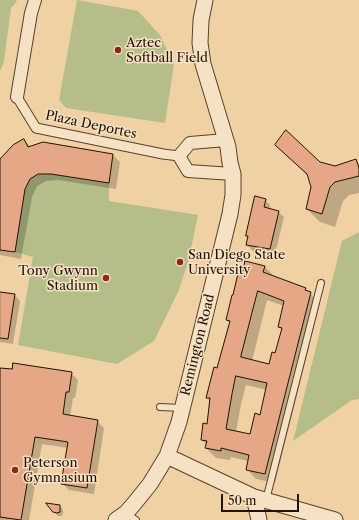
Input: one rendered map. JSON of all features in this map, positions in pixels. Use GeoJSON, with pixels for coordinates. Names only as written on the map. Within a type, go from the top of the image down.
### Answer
{"type":"FeatureCollection","features":[{"type":"Feature","properties":{"kind":"street","name":"Plaza Deportes"},"geometry":{"type":"LineString","coordinates":[[35,0],[31,13],[17,97],[36,128],[179,156]]}},
{"type":"Feature","properties":{"kind":"street","name":"Remington Road"},"geometry":{"type":"LineString","coordinates":[[126,518],[150,484],[167,456],[179,422],[230,214],[233,196],[233,174],[228,147],[203,64],[200,43],[201,20],[205,0]]}},
{"type":"Feature","properties":{"kind":"street"},"geometry":{"type":"LineString","coordinates":[[226,140],[190,143],[179,156],[188,171],[233,174]]}},
{"type":"Feature","properties":{"kind":"street"},"geometry":{"type":"LineString","coordinates":[[167,456],[260,498],[335,520]]}},
{"type":"Feature","properties":{"kind":"street"},"geometry":{"type":"LineString","coordinates":[[259,520],[260,498]]}},
{"type":"Feature","properties":{"kind":"lane"},"geometry":{"type":"LineString","coordinates":[[260,498],[321,283]]}},
{"type":"Feature","properties":{"kind":"lane"},"geometry":{"type":"LineString","coordinates":[[160,407],[182,408]]}},
{"type":"Feature","properties":{"kind":"green space"},"geometry":{"type":"Polygon","coordinates":[[[0,0],[17,1],[11,8],[4,61],[0,72],[0,0]]]}},
{"type":"Feature","properties":{"kind":"green space","name":"Aztec Softball Field"},"geometry":{"type":"Polygon","coordinates":[[[77,0],[138,11],[160,35],[174,65],[165,123],[66,108],[59,100],[77,0]]]}},
{"type":"Feature","properties":{"kind":"green space","name":"Tony Gwynn Stadium"},"geometry":{"type":"Polygon","coordinates":[[[38,174],[51,174],[109,183],[109,201],[198,215],[188,263],[178,292],[154,341],[117,364],[18,345],[33,257],[15,252],[25,189],[30,179],[38,174]]]}},
{"type":"Feature","properties":{"kind":"green space"},"geometry":{"type":"Polygon","coordinates":[[[359,232],[359,399],[352,400],[293,441],[342,241],[359,232]]]}},
{"type":"Feature","properties":{"kind":"building"},"geometry":{"type":"Polygon","coordinates":[[[286,130],[320,162],[335,166],[356,159],[359,168],[359,176],[335,182],[330,187],[322,214],[306,209],[311,187],[307,174],[275,145],[286,130]]]}},
{"type":"Feature","properties":{"kind":"building","name":"Tony Gwynn Stadium"},"geometry":{"type":"Polygon","coordinates":[[[24,139],[28,147],[43,142],[113,154],[109,183],[51,174],[38,174],[30,179],[25,189],[15,252],[0,250],[0,159],[13,145],[24,139]]]}},
{"type":"Feature","properties":{"kind":"building"},"geometry":{"type":"Polygon","coordinates":[[[255,196],[266,199],[264,207],[279,211],[270,249],[246,245],[248,236],[246,236],[255,196]]]}},
{"type":"Feature","properties":{"kind":"building"},"geometry":{"type":"Polygon","coordinates":[[[245,261],[265,266],[263,272],[306,288],[305,290],[311,292],[265,474],[246,470],[249,455],[221,448],[221,451],[205,448],[207,441],[201,440],[203,423],[207,424],[210,398],[206,398],[214,367],[217,368],[230,321],[226,320],[239,269],[243,271],[245,261]],[[258,291],[241,357],[269,364],[272,352],[275,353],[282,328],[278,327],[284,301],[258,291]],[[236,376],[226,429],[250,434],[255,413],[260,415],[267,383],[236,376]]]}},
{"type":"Feature","properties":{"kind":"building"},"geometry":{"type":"Polygon","coordinates":[[[0,292],[15,294],[8,339],[0,338],[0,292]]]}},
{"type":"Feature","properties":{"kind":"building"},"geometry":{"type":"Polygon","coordinates":[[[13,363],[72,372],[69,392],[66,392],[63,414],[98,420],[87,488],[61,484],[68,442],[35,437],[21,520],[0,517],[0,368],[12,369],[13,363]]]}},
{"type":"Feature","properties":{"kind":"building"},"geometry":{"type":"Polygon","coordinates":[[[46,503],[60,505],[60,512],[53,512],[46,503]]]}},
{"type":"Feature","properties":{"kind":"place","name":"Aztec Softball Field"},"geometry":{"type":"Point","coordinates":[118,50]}},
{"type":"Feature","properties":{"kind":"place","name":"San Diego State University"},"geometry":{"type":"Point","coordinates":[180,262]}},
{"type":"Feature","properties":{"kind":"place","name":"Tony Gwynn Stadium"},"geometry":{"type":"Point","coordinates":[106,278]}},
{"type":"Feature","properties":{"kind":"place","name":"Peterson Gymnasium"},"geometry":{"type":"Point","coordinates":[15,470]}}]}
